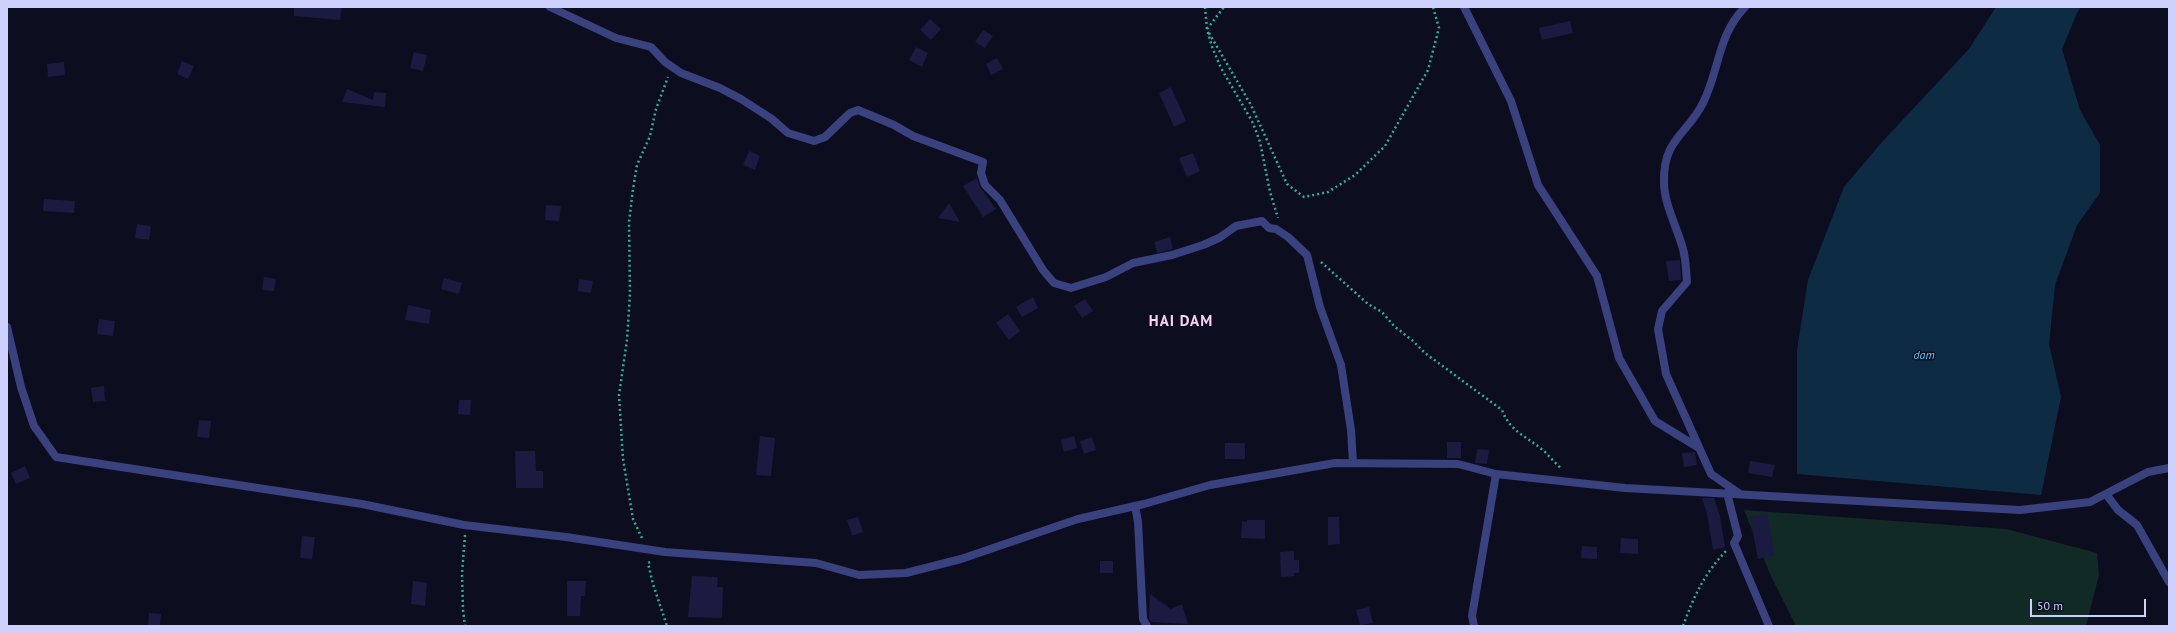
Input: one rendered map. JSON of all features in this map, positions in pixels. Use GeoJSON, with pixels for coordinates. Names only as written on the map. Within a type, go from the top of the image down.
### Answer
{"type":"FeatureCollection","features":[{"type":"Feature","properties":{"kind":"street"},"geometry":{"type":"LineString","coordinates":[[550,7],[616,38],[651,47],[681,73],[713,85],[741,99],[772,119],[788,132],[814,141],[824,137],[850,113],[858,110],[894,125],[913,136],[983,162],[981,173],[985,185],[1000,200],[1043,270],[1054,283],[1071,288],[1106,277],[1133,263],[1172,256],[1203,245],[1219,238],[1236,226],[1262,221],[1269,228],[1276,229],[1288,237],[1307,255],[1320,307],[1341,365],[1351,430],[1353,462]]}},
{"type":"Feature","properties":{"kind":"street"},"geometry":{"type":"LineString","coordinates":[[1464,7],[1511,101],[1538,186],[1597,276],[1619,358],[1655,421],[1699,448]]}},
{"type":"Feature","properties":{"kind":"street"},"geometry":{"type":"LineString","coordinates":[[1740,494],[1711,474],[1666,374],[1659,335],[1662,311],[1687,282],[1684,250],[1668,204],[1664,183],[1665,164],[1670,148],[1702,104],[1710,88],[1724,38],[1736,17],[1745,7]]}},
{"type":"Feature","properties":{"kind":"street"},"geometry":{"type":"LineString","coordinates":[[7,327],[21,387],[34,426],[56,456],[362,504],[464,525],[566,536],[666,552],[816,563],[859,575],[906,573],[961,559],[1078,519],[1135,506],[1210,485],[1335,463],[1458,464],[1496,474],[1625,488],[2020,510],[2090,502],[2148,472],[2169,468]]}},
{"type":"Feature","properties":{"kind":"street"},"geometry":{"type":"LineString","coordinates":[[1474,626],[1472,616],[1496,474]]}},
{"type":"Feature","properties":{"kind":"street"},"geometry":{"type":"LineString","coordinates":[[1727,493],[1738,536],[1734,543],[1769,626]]}},
{"type":"Feature","properties":{"kind":"street"},"geometry":{"type":"LineString","coordinates":[[2106,494],[2118,510],[2137,525],[2169,582]]}},
{"type":"Feature","properties":{"kind":"street"},"geometry":{"type":"LineString","coordinates":[[1135,506],[1138,522],[1143,619],[1147,626]]}},
{"type":"Feature","properties":{"kind":"path"},"geometry":{"type":"LineString","coordinates":[[1205,7],[1207,29],[1221,68],[1253,123],[1264,158],[1270,192],[1280,226],[1288,237]]}},
{"type":"Feature","properties":{"kind":"path"},"geometry":{"type":"LineString","coordinates":[[1207,29],[1224,7]]}},
{"type":"Feature","properties":{"kind":"path"},"geometry":{"type":"LineString","coordinates":[[1207,29],[1251,104],[1286,184],[1304,197],[1328,192],[1355,175],[1385,146],[1428,70],[1439,28],[1433,7]]}},
{"type":"Feature","properties":{"kind":"path"},"geometry":{"type":"LineString","coordinates":[[647,549],[633,519],[621,442],[619,395],[627,340],[630,294],[629,222],[633,188],[638,165],[650,136],[656,109],[673,67]]}},
{"type":"Feature","properties":{"kind":"path"},"geometry":{"type":"LineString","coordinates":[[1318,258],[1329,271],[1350,287],[1368,304],[1382,312],[1394,326],[1425,353],[1502,410],[1505,418],[1520,435],[1543,451],[1573,478],[1574,482]]}},
{"type":"Feature","properties":{"kind":"path"},"geometry":{"type":"LineString","coordinates":[[464,525],[465,544],[462,573],[465,626]]}},
{"type":"Feature","properties":{"kind":"path"},"geometry":{"type":"LineString","coordinates":[[1683,626],[1691,603],[1710,569],[1734,543]]}},
{"type":"Feature","properties":{"kind":"path"},"geometry":{"type":"LineString","coordinates":[[666,552],[648,563],[653,584],[667,626]]}},
{"type":"Feature","properties":{"kind":"green space"},"geometry":{"type":"Polygon","coordinates":[[[1744,510],[2006,529],[2097,553],[2099,575],[2086,626],[1796,626],[1770,574],[1744,510]]]}},
{"type":"Feature","properties":{"kind":"water","name":"dam"},"geometry":{"type":"Polygon","coordinates":[[[1996,7],[2081,7],[2062,49],[2080,110],[2100,145],[2100,193],[2077,225],[2055,285],[2049,344],[2061,397],[2041,495],[1797,474],[1797,350],[1808,280],[1844,187],[1882,142],[1969,49],[1996,7]]]}},
{"type":"Feature","properties":{"kind":"building"},"geometry":{"type":"Polygon","coordinates":[[[294,7],[342,7],[340,20],[294,16],[294,7]]]}},
{"type":"Feature","properties":{"kind":"building"},"geometry":{"type":"Polygon","coordinates":[[[930,19],[941,29],[931,40],[920,30],[930,19]]]}},
{"type":"Feature","properties":{"kind":"building"},"geometry":{"type":"Polygon","coordinates":[[[1570,21],[1573,33],[1542,40],[1539,28],[1570,21]]]}},
{"type":"Feature","properties":{"kind":"building"},"geometry":{"type":"Polygon","coordinates":[[[983,30],[993,36],[985,48],[975,42],[983,30]]]}},
{"type":"Feature","properties":{"kind":"building"},"geometry":{"type":"Polygon","coordinates":[[[916,47],[928,53],[922,67],[909,60],[916,47]]]}},
{"type":"Feature","properties":{"kind":"building"},"geometry":{"type":"Polygon","coordinates":[[[414,52],[427,55],[423,71],[410,68],[414,52]]]}},
{"type":"Feature","properties":{"kind":"building"},"geometry":{"type":"Polygon","coordinates":[[[997,58],[1003,69],[991,75],[986,64],[997,58]]]}},
{"type":"Feature","properties":{"kind":"building"},"geometry":{"type":"Polygon","coordinates":[[[182,61],[194,66],[188,79],[177,74],[182,61]]]}},
{"type":"Feature","properties":{"kind":"building"},"geometry":{"type":"Polygon","coordinates":[[[64,62],[65,75],[48,77],[47,64],[64,62]]]}},
{"type":"Feature","properties":{"kind":"building"},"geometry":{"type":"Polygon","coordinates":[[[1171,87],[1186,121],[1174,127],[1159,93],[1171,87]]]}},
{"type":"Feature","properties":{"kind":"building"},"geometry":{"type":"Polygon","coordinates":[[[347,89],[373,100],[374,92],[386,93],[385,107],[342,102],[347,89]]]}},
{"type":"Feature","properties":{"kind":"building"},"geometry":{"type":"Polygon","coordinates":[[[749,151],[760,156],[755,170],[743,165],[749,151]]]}},
{"type":"Feature","properties":{"kind":"building"},"geometry":{"type":"Polygon","coordinates":[[[1193,153],[1200,171],[1187,177],[1179,158],[1193,153]]]}},
{"type":"Feature","properties":{"kind":"building"},"geometry":{"type":"Polygon","coordinates":[[[977,178],[980,187],[996,209],[983,217],[963,186],[977,178]]]}},
{"type":"Feature","properties":{"kind":"building"},"geometry":{"type":"Polygon","coordinates":[[[44,199],[75,201],[74,213],[43,211],[44,199]]]}},
{"type":"Feature","properties":{"kind":"building"},"geometry":{"type":"Polygon","coordinates":[[[949,203],[960,222],[938,218],[949,203]]]}},
{"type":"Feature","properties":{"kind":"building"},"geometry":{"type":"Polygon","coordinates":[[[546,205],[561,206],[559,221],[545,220],[546,205]]]}},
{"type":"Feature","properties":{"kind":"building"},"geometry":{"type":"Polygon","coordinates":[[[137,224],[151,226],[149,240],[135,238],[137,224]]]}},
{"type":"Feature","properties":{"kind":"building"},"geometry":{"type":"Polygon","coordinates":[[[1170,237],[1173,249],[1157,253],[1154,242],[1170,237]]]}},
{"type":"Feature","properties":{"kind":"building"},"geometry":{"type":"Polygon","coordinates":[[[1680,260],[1681,280],[1669,281],[1666,261],[1680,260]]]}},
{"type":"Feature","properties":{"kind":"building"},"geometry":{"type":"Polygon","coordinates":[[[264,277],[276,279],[274,291],[262,290],[264,277]]]}},
{"type":"Feature","properties":{"kind":"building"},"geometry":{"type":"Polygon","coordinates":[[[444,278],[462,283],[459,294],[441,289],[444,278]]]}},
{"type":"Feature","properties":{"kind":"building"},"geometry":{"type":"Polygon","coordinates":[[[579,279],[593,281],[591,293],[578,291],[579,279]]]}},
{"type":"Feature","properties":{"kind":"building"},"geometry":{"type":"Polygon","coordinates":[[[1033,297],[1038,308],[1022,317],[1016,307],[1033,297]]]}},
{"type":"Feature","properties":{"kind":"building"},"geometry":{"type":"Polygon","coordinates":[[[1085,299],[1093,311],[1082,318],[1074,306],[1085,299]]]}},
{"type":"Feature","properties":{"kind":"building"},"geometry":{"type":"Polygon","coordinates":[[[408,305],[431,310],[429,324],[405,320],[408,305]]]}},
{"type":"Feature","properties":{"kind":"building"},"geometry":{"type":"Polygon","coordinates":[[[1008,314],[1020,331],[1009,340],[996,323],[1008,314]]]}},
{"type":"Feature","properties":{"kind":"building"},"geometry":{"type":"Polygon","coordinates":[[[99,319],[115,321],[113,336],[97,334],[99,319]]]}},
{"type":"Feature","properties":{"kind":"building"},"geometry":{"type":"Polygon","coordinates":[[[104,386],[105,401],[93,402],[91,388],[104,386]]]}},
{"type":"Feature","properties":{"kind":"building"},"geometry":{"type":"Polygon","coordinates":[[[459,400],[471,400],[470,415],[458,414],[459,400]]]}},
{"type":"Feature","properties":{"kind":"building"},"geometry":{"type":"Polygon","coordinates":[[[199,420],[211,421],[209,438],[197,437],[199,420]]]}},
{"type":"Feature","properties":{"kind":"building"},"geometry":{"type":"Polygon","coordinates":[[[760,436],[775,438],[771,476],[756,475],[760,436]]]}},
{"type":"Feature","properties":{"kind":"building"},"geometry":{"type":"Polygon","coordinates":[[[1074,436],[1077,448],[1064,452],[1061,440],[1074,436]]]}},
{"type":"Feature","properties":{"kind":"building"},"geometry":{"type":"Polygon","coordinates":[[[1092,437],[1096,450],[1084,454],[1080,441],[1092,437]]]}},
{"type":"Feature","properties":{"kind":"building"},"geometry":{"type":"Polygon","coordinates":[[[1447,442],[1461,442],[1461,458],[1447,458],[1447,442]]]}},
{"type":"Feature","properties":{"kind":"building"},"geometry":{"type":"Polygon","coordinates":[[[1225,443],[1245,443],[1245,459],[1225,459],[1225,443]]]}},
{"type":"Feature","properties":{"kind":"building"},"geometry":{"type":"Polygon","coordinates":[[[1477,449],[1489,450],[1487,464],[1475,463],[1477,449]]]}},
{"type":"Feature","properties":{"kind":"building"},"geometry":{"type":"Polygon","coordinates":[[[515,451],[535,451],[536,471],[543,471],[543,488],[516,488],[515,451]]]}},
{"type":"Feature","properties":{"kind":"building"},"geometry":{"type":"Polygon","coordinates":[[[1695,452],[1697,465],[1684,467],[1682,453],[1695,452]]]}},
{"type":"Feature","properties":{"kind":"building"},"geometry":{"type":"Polygon","coordinates":[[[1750,461],[1775,465],[1772,477],[1748,473],[1750,461]]]}},
{"type":"Feature","properties":{"kind":"building"},"geometry":{"type":"Polygon","coordinates":[[[25,466],[30,478],[16,484],[11,473],[25,466]]]}},
{"type":"Feature","properties":{"kind":"building"},"geometry":{"type":"Polygon","coordinates":[[[1702,498],[1714,498],[1720,516],[1725,547],[1713,550],[1707,514],[1702,498]]]}},
{"type":"Feature","properties":{"kind":"building"},"geometry":{"type":"Polygon","coordinates":[[[1767,514],[1775,555],[1758,559],[1750,517],[1767,514]]]}},
{"type":"Feature","properties":{"kind":"building"},"geometry":{"type":"Polygon","coordinates":[[[858,517],[863,532],[852,536],[847,520],[858,517]]]}},
{"type":"Feature","properties":{"kind":"building"},"geometry":{"type":"Polygon","coordinates":[[[1328,517],[1339,517],[1340,544],[1328,545],[1328,517]]]}},
{"type":"Feature","properties":{"kind":"building"},"geometry":{"type":"Polygon","coordinates":[[[1247,520],[1265,520],[1265,539],[1241,538],[1242,521],[1247,522],[1247,520]]]}},
{"type":"Feature","properties":{"kind":"building"},"geometry":{"type":"Polygon","coordinates":[[[302,536],[315,537],[312,559],[300,558],[302,536]]]}},
{"type":"Feature","properties":{"kind":"building"},"geometry":{"type":"Polygon","coordinates":[[[1621,538],[1638,539],[1638,554],[1620,553],[1621,538]]]}},
{"type":"Feature","properties":{"kind":"building"},"geometry":{"type":"Polygon","coordinates":[[[1582,546],[1597,547],[1597,559],[1581,558],[1582,546]]]}},
{"type":"Feature","properties":{"kind":"building"},"geometry":{"type":"Polygon","coordinates":[[[1294,551],[1294,560],[1299,560],[1299,573],[1294,573],[1294,576],[1281,577],[1280,552],[1294,551]]]}},
{"type":"Feature","properties":{"kind":"building"},"geometry":{"type":"Polygon","coordinates":[[[1100,561],[1113,561],[1113,573],[1100,573],[1100,561]]]}},
{"type":"Feature","properties":{"kind":"building"},"geometry":{"type":"Polygon","coordinates":[[[692,576],[718,577],[717,587],[723,587],[722,618],[688,617],[692,576]]]}},
{"type":"Feature","properties":{"kind":"building"},"geometry":{"type":"Polygon","coordinates":[[[413,581],[427,583],[425,606],[411,604],[413,581]]]}},
{"type":"Feature","properties":{"kind":"building"},"geometry":{"type":"Polygon","coordinates":[[[567,581],[586,581],[585,596],[581,596],[580,616],[567,616],[567,581]]]}},
{"type":"Feature","properties":{"kind":"building"},"geometry":{"type":"Polygon","coordinates":[[[1150,594],[1171,609],[1182,604],[1188,624],[1151,622],[1149,618],[1150,594]]]}},
{"type":"Feature","properties":{"kind":"building"},"geometry":{"type":"Polygon","coordinates":[[[1369,607],[1373,623],[1360,625],[1356,610],[1369,607]]]}},
{"type":"Feature","properties":{"kind":"building"},"geometry":{"type":"Polygon","coordinates":[[[149,613],[161,614],[160,626],[148,626],[149,613]]]}},
{"type":"Feature","properties":{"kind":"district","name":"HAI DAM"},"geometry":{"type":"Point","coordinates":[1181,322]}}]}
